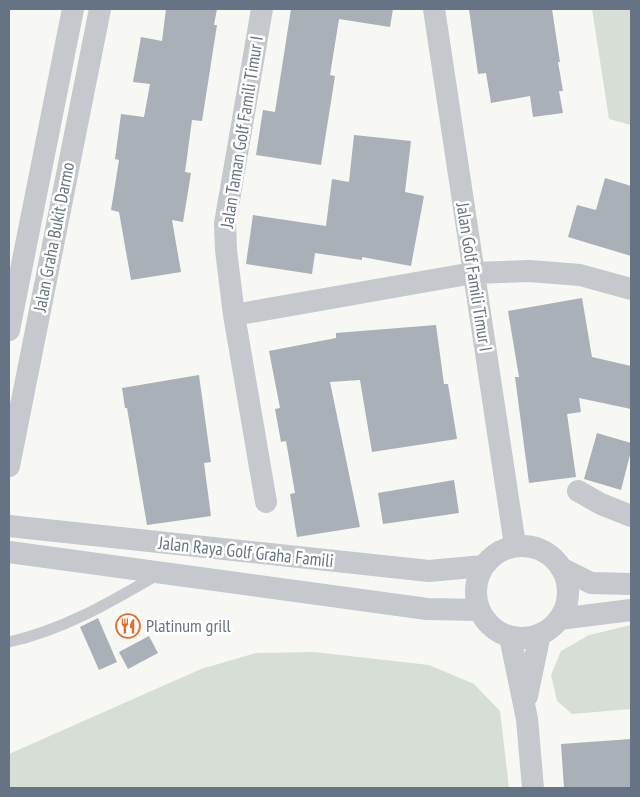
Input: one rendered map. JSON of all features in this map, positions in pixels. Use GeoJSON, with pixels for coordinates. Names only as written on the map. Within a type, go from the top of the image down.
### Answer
{"type":"FeatureCollection","features":[{"type":"Feature","properties":{"kind":"street","name":"Jalan Graha Bukit Darmo"},"geometry":{"type":"LineString","coordinates":[[9,330],[73,9]]}},
{"type":"Feature","properties":{"kind":"street","name":"Jalan Graha Bukit Darmo"},"geometry":{"type":"LineString","coordinates":[[9,466],[100,9]]}},
{"type":"Feature","properties":{"kind":"street","name":"Jalan Taman Golf Famili Timur I"},"geometry":{"type":"LineString","coordinates":[[262,9],[225,223],[226,250],[234,314],[266,502]]}},
{"type":"Feature","properties":{"kind":"street","name":"Jalan Golf Famili Timur I"},"geometry":{"type":"LineString","coordinates":[[434,9],[515,546]]}},
{"type":"Feature","properties":{"kind":"street"},"geometry":{"type":"LineString","coordinates":[[234,314],[473,273],[529,271],[580,275],[631,289]]}},
{"type":"Feature","properties":{"kind":"street"},"geometry":{"type":"LineString","coordinates":[[578,491],[601,504],[631,516]]}},
{"type":"Feature","properties":{"kind":"street","name":"Jalan Raya Golf Graha Famili"},"geometry":{"type":"LineString","coordinates":[[9,526],[428,571],[483,566]]}},
{"type":"Feature","properties":{"kind":"street"},"geometry":{"type":"LineString","coordinates":[[515,546],[529,546],[542,550],[553,557],[561,568],[566,580],[568,594],[565,607],[558,619],[540,634],[528,638],[510,637],[488,623],[479,610],[476,587],[483,566],[491,556],[502,549],[515,546]]}},
{"type":"Feature","properties":{"kind":"street","name":"Jalan Raya Golf Graha Famili"},"geometry":{"type":"LineString","coordinates":[[9,552],[427,609],[479,610]]}},
{"type":"Feature","properties":{"kind":"street"},"geometry":{"type":"LineString","coordinates":[[561,568],[592,583],[631,584]]}},
{"type":"Feature","properties":{"kind":"street"},"geometry":{"type":"LineString","coordinates":[[558,619],[631,610]]}},
{"type":"Feature","properties":{"kind":"street"},"geometry":{"type":"LineString","coordinates":[[525,707],[540,634]]}},
{"type":"Feature","properties":{"kind":"street"},"geometry":{"type":"LineString","coordinates":[[510,637],[525,707],[533,788]]}},
{"type":"Feature","properties":{"kind":"lane"},"geometry":{"type":"LineString","coordinates":[[9,642],[30,637],[95,612],[161,572]]}},
{"type":"Feature","properties":{"kind":"shaded area"},"geometry":{"type":"Polygon","coordinates":[[[592,9],[631,9],[631,125],[609,119],[592,9]]]}},
{"type":"Feature","properties":{"kind":"shaded area"},"geometry":{"type":"Polygon","coordinates":[[[631,625],[631,709],[572,714],[557,701],[551,675],[561,651],[589,635],[631,625]]]}},
{"type":"Feature","properties":{"kind":"shaded area"},"geometry":{"type":"Polygon","coordinates":[[[314,652],[429,665],[474,684],[500,711],[509,788],[9,788],[9,754],[201,669],[256,653],[314,652]]]}},
{"type":"Feature","properties":{"kind":"building"},"geometry":{"type":"Polygon","coordinates":[[[166,9],[217,9],[214,25],[217,25],[202,121],[192,120],[185,172],[191,173],[183,222],[172,220],[181,272],[131,280],[119,212],[111,210],[119,160],[115,159],[121,114],[144,117],[150,84],[133,82],[141,37],[162,41],[166,9]]]}},
{"type":"Feature","properties":{"kind":"building"},"geometry":{"type":"Polygon","coordinates":[[[291,9],[393,9],[390,27],[339,19],[330,75],[335,76],[321,165],[256,155],[263,110],[275,112],[291,9]]]}},
{"type":"Feature","properties":{"kind":"building"},"geometry":{"type":"Polygon","coordinates":[[[469,9],[552,9],[560,62],[558,62],[563,91],[559,91],[563,113],[533,117],[530,96],[491,103],[486,73],[478,74],[469,9]]]}},
{"type":"Feature","properties":{"kind":"building"},"geometry":{"type":"Polygon","coordinates":[[[354,135],[411,141],[405,192],[424,196],[411,266],[362,257],[362,260],[315,253],[312,274],[246,264],[253,215],[326,226],[332,179],[349,182],[354,135]]]}},
{"type":"Feature","properties":{"kind":"building"},"geometry":{"type":"Polygon","coordinates":[[[605,178],[631,186],[631,256],[568,237],[577,205],[596,210],[605,178]]]}},
{"type":"Feature","properties":{"kind":"building"},"geometry":{"type":"Polygon","coordinates":[[[582,298],[592,357],[631,366],[631,409],[579,398],[581,412],[567,414],[576,477],[529,483],[515,377],[519,377],[508,311],[582,298]]]}},
{"type":"Feature","properties":{"kind":"building"},"geometry":{"type":"Polygon","coordinates":[[[436,325],[444,384],[448,384],[457,439],[372,452],[360,380],[330,382],[360,527],[297,537],[290,494],[295,493],[286,441],[281,442],[275,409],[280,408],[269,351],[336,338],[336,333],[436,325]]]}},
{"type":"Feature","properties":{"kind":"building"},"geometry":{"type":"Polygon","coordinates":[[[199,375],[211,462],[204,463],[211,516],[147,525],[122,388],[199,375]]]}},
{"type":"Feature","properties":{"kind":"building"},"geometry":{"type":"Polygon","coordinates":[[[597,433],[631,443],[631,451],[621,490],[584,479],[597,433]]]}},
{"type":"Feature","properties":{"kind":"building"},"geometry":{"type":"Polygon","coordinates":[[[454,480],[459,513],[383,524],[378,493],[454,480]]]}},
{"type":"Feature","properties":{"kind":"building"},"geometry":{"type":"Polygon","coordinates":[[[98,618],[117,662],[99,670],[80,627],[98,618]]]}},
{"type":"Feature","properties":{"kind":"building"},"geometry":{"type":"Polygon","coordinates":[[[149,636],[158,653],[128,669],[119,652],[149,636]]]}},
{"type":"Feature","properties":{"kind":"building"},"geometry":{"type":"Polygon","coordinates":[[[631,739],[631,788],[564,788],[561,744],[631,739]]]}},
{"type":"Feature","properties":{"kind":"place","name":"Platinum grill"},"geometry":{"type":"Point","coordinates":[128,626]}}]}
